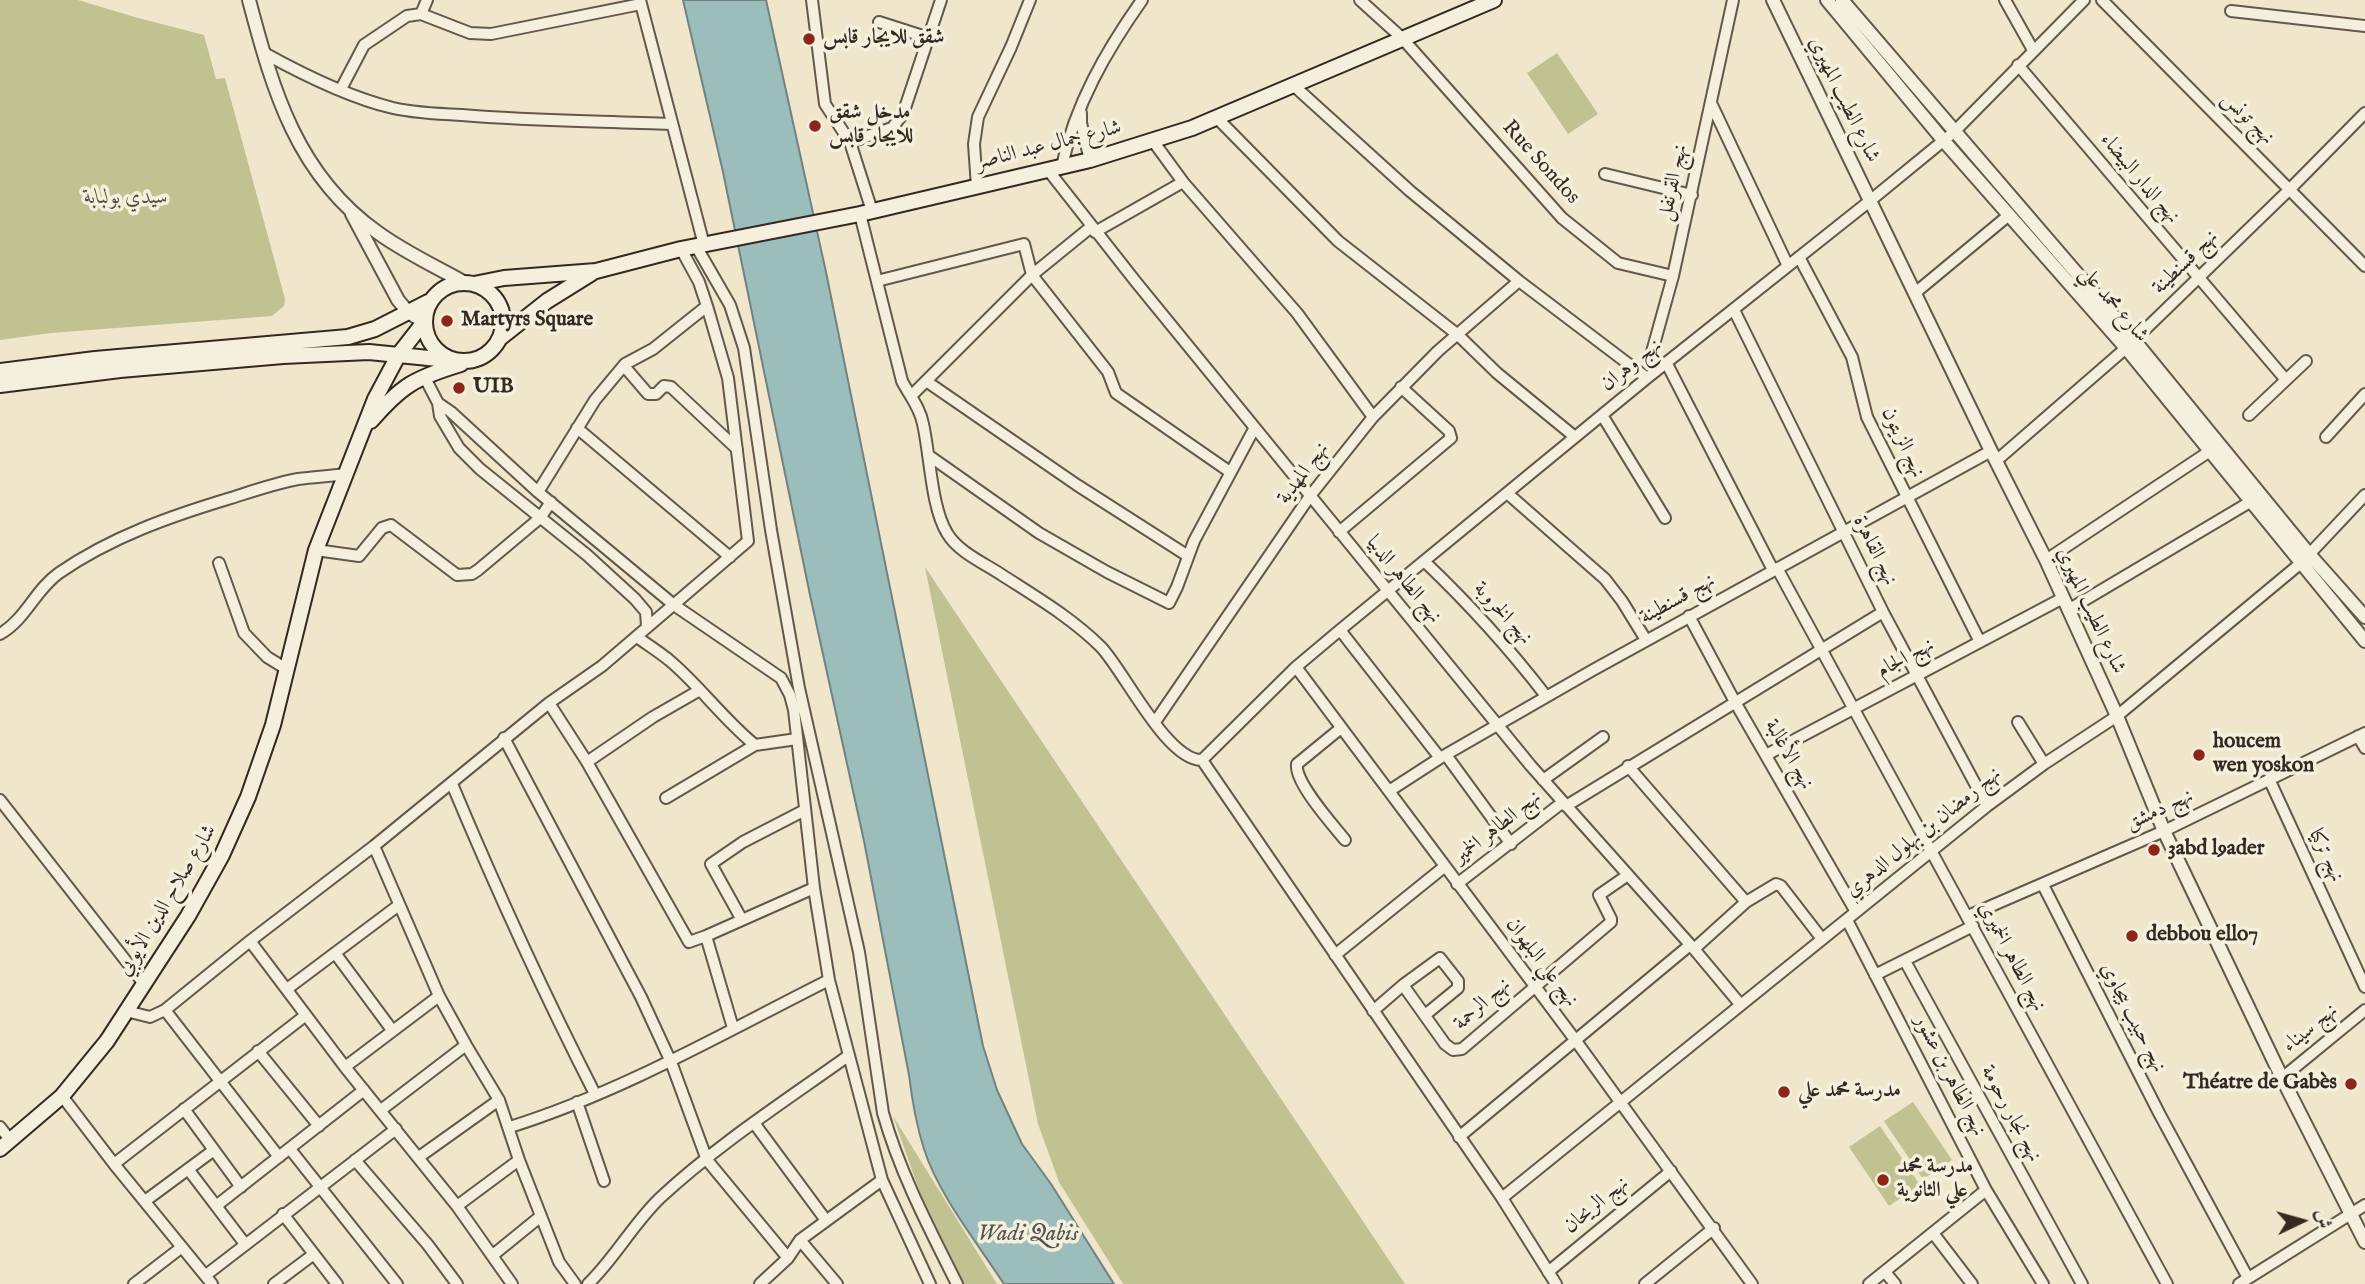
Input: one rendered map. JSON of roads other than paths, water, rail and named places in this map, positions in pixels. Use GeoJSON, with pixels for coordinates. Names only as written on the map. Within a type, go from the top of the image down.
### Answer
{"type":"FeatureCollection","features":[{"type":"Feature","properties":{"kind":"main road","name":"شارع جمال عبد الناصر"},"geometry":{"type":"LineString","coordinates":[[596,271],[700,245],[866,213],[1090,160],[1153,141],[1217,118],[1494,0]]}},
{"type":"Feature","properties":{"kind":"main road"},"geometry":{"type":"LineString","coordinates":[[0,372],[95,359],[340,338],[375,330],[428,302],[452,284],[596,271]]}},
{"type":"Feature","properties":{"kind":"main road"},"geometry":{"type":"LineString","coordinates":[[0,386],[120,370],[283,356],[369,352],[464,361],[488,354],[499,339],[547,301],[596,271]]}},
{"type":"Feature","properties":{"kind":"main road"},"geometry":{"type":"LineString","coordinates":[[469,283],[485,289],[499,306],[503,328],[499,339]]}},
{"type":"Feature","properties":{"kind":"main road"},"geometry":{"type":"LineString","coordinates":[[428,302],[424,322],[426,333],[438,352],[464,361]]}},
{"type":"Feature","properties":{"kind":"main road","name":"شارع صلاح الدين الأيوبي"},"geometry":{"type":"LineString","coordinates":[[6,1145],[62,1096],[107,1041],[208,883],[237,825],[261,762],[288,670],[316,550],[375,399],[399,354],[424,322]]}},
{"type":"Feature","properties":{"kind":"main road","name":"شارع صلاح الدين الأيوبي"},"geometry":{"type":"LineString","coordinates":[[363,430],[399,390],[424,376],[464,361]]}},
{"type":"Feature","properties":{"kind":"street"},"geometry":{"type":"LineString","coordinates":[[249,0],[289,125],[300,148],[334,196],[395,244],[469,283]]}},
{"type":"Feature","properties":{"kind":"street"},"geometry":{"type":"LineString","coordinates":[[421,14],[427,0]]}},
{"type":"Feature","properties":{"kind":"street"},"geometry":{"type":"LineString","coordinates":[[812,0],[825,104],[850,142],[866,213],[877,281],[902,381],[920,413],[941,517],[949,537],[977,559],[1062,614],[1090,637],[1109,656],[1126,685],[1183,754],[1194,760],[1202,760],[1502,1198],[1556,1284]]}},
{"type":"Feature","properties":{"kind":"street"},"geometry":{"type":"LineString","coordinates":[[850,142],[884,131],[898,122],[941,0]]}},
{"type":"Feature","properties":{"kind":"street"},"geometry":{"type":"LineString","coordinates":[[977,187],[974,145],[978,117],[1030,0]]}},
{"type":"Feature","properties":{"kind":"street"},"geometry":{"type":"LineString","coordinates":[[1055,168],[1081,106],[1118,34],[1142,0]]}},
{"type":"Feature","properties":{"kind":"street","name":"Rue Sondos"},"geometry":{"type":"LineString","coordinates":[[1360,0],[1402,38],[1562,218],[1618,263],[1673,276]]}},
{"type":"Feature","properties":{"kind":"street","name":"نهج القرنفل"},"geometry":{"type":"LineString","coordinates":[[1651,374],[1650,359],[1692,195],[1734,0]]}},
{"type":"Feature","properties":{"kind":"street","name":"شارع الطيب المهيري"},"geometry":{"type":"LineString","coordinates":[[1773,0],[2046,560],[2117,716],[2164,831],[2282,1078],[2356,1218],[2365,1242]]}},
{"type":"Feature","properties":{"kind":"street","name":"شارع محمد علي"},"geometry":{"type":"LineString","coordinates":[[1827,0],[2130,344],[2250,502],[2365,617]]}},
{"type":"Feature","properties":{"kind":"street","name":"شارع محمد علي"},"geometry":{"type":"LineString","coordinates":[[1842,0],[2009,215],[2221,444],[2365,641]]}},
{"type":"Feature","properties":{"kind":"street"},"geometry":{"type":"LineString","coordinates":[[2005,0],[2033,50]]}},
{"type":"Feature","properties":{"kind":"street","name":"نهج وهران"},"geometry":{"type":"LineString","coordinates":[[1202,760],[1297,667],[1340,630],[1651,374],[1667,364],[1949,136],[2084,0]]}},
{"type":"Feature","properties":{"kind":"street","name":"نهج تونس"},"geometry":{"type":"LineString","coordinates":[[2102,0],[2365,266]]}},
{"type":"Feature","properties":{"kind":"street"},"geometry":{"type":"LineString","coordinates":[[341,89],[365,45],[397,20],[407,16],[421,14],[470,33],[491,34],[640,2],[660,68],[700,245],[736,318],[744,348],[771,530],[799,688],[859,952],[883,1113],[890,1138],[918,1206],[957,1284]]}},
{"type":"Feature","properties":{"kind":"street"},"geometry":{"type":"LineString","coordinates":[[2231,11],[2365,26]]}},
{"type":"Feature","properties":{"kind":"street"},"geometry":{"type":"LineString","coordinates":[[879,22],[929,38]]}},
{"type":"Feature","properties":{"kind":"street"},"geometry":{"type":"LineString","coordinates":[[264,53],[298,72],[341,89],[391,107],[412,111],[520,119],[671,124]]}},
{"type":"Feature","properties":{"kind":"street","name":"نهج الدار البيضاء"},"geometry":{"type":"LineString","coordinates":[[2018,65],[2286,380]]}},
{"type":"Feature","properties":{"kind":"street"},"geometry":{"type":"LineString","coordinates":[[1292,84],[1410,191],[1519,281],[1651,374]]}},
{"type":"Feature","properties":{"kind":"street"},"geometry":{"type":"LineString","coordinates":[[1711,103],[1788,266]]}},
{"type":"Feature","properties":{"kind":"street"},"geometry":{"type":"LineString","coordinates":[[1081,106],[1081,122],[1090,160]]}},
{"type":"Feature","properties":{"kind":"street","name":"نهج قسنطينة"},"geometry":{"type":"LineString","coordinates":[[1389,791],[1497,724],[1689,616],[1906,498],[1994,456],[2130,344],[2365,113]]}},
{"type":"Feature","properties":{"kind":"street"},"geometry":{"type":"LineString","coordinates":[[1217,118],[1324,229],[1458,335],[1497,373],[1575,437]]}},
{"type":"Feature","properties":{"kind":"street"},"geometry":{"type":"LineString","coordinates":[[1153,141],[1183,182],[1297,313],[1373,417]]}},
{"type":"Feature","properties":{"kind":"street","name":"نهج الطاهر الدبيا"},"geometry":{"type":"LineString","coordinates":[[1055,168],[1093,229],[1254,429],[1543,780],[1740,1004]]}},
{"type":"Feature","properties":{"kind":"street"},"geometry":{"type":"LineString","coordinates":[[1605,174],[1692,195]]}},
{"type":"Feature","properties":{"kind":"street"},"geometry":{"type":"LineString","coordinates":[[911,396],[1032,275],[1093,229],[1183,182]]}},
{"type":"Feature","properties":{"kind":"street"},"geometry":{"type":"LineString","coordinates":[[350,211],[398,300],[408,312],[424,322]]}},
{"type":"Feature","properties":{"kind":"street"},"geometry":{"type":"LineString","coordinates":[[1915,293],[2009,215]]}},
{"type":"Feature","properties":{"kind":"street"},"geometry":{"type":"LineString","coordinates":[[877,281],[1024,244],[1032,275],[1108,372],[1116,393],[1230,472]]}},
{"type":"Feature","properties":{"kind":"street"},"geometry":{"type":"LineString","coordinates":[[126,1011],[150,1017],[165,1010],[374,846],[504,738],[602,666],[748,541],[725,360],[699,282],[700,245]]}},
{"type":"Feature","properties":{"kind":"street","name":"نهج الزيتون"},"geometry":{"type":"LineString","coordinates":[[1799,257],[1852,357],[1867,417],[1980,642]]}},
{"type":"Feature","properties":{"kind":"street","name":"نهج المهدية"},"geometry":{"type":"LineString","coordinates":[[1155,722],[1310,496],[1373,417],[1401,387],[1519,281]]}},
{"type":"Feature","properties":{"kind":"street"},"geometry":{"type":"LineString","coordinates":[[538,492],[595,400],[624,366],[653,349],[707,306]]}},
{"type":"Feature","properties":{"kind":"street","name":"نهج القاهرة"},"geometry":{"type":"LineString","coordinates":[[1734,310],[1883,612],[1987,806]]}},
{"type":"Feature","properties":{"kind":"street"},"geometry":{"type":"LineString","coordinates":[[2249,415],[2306,362]]}},
{"type":"Feature","properties":{"kind":"street","name":"نهج الطاهر الخميري"},"geometry":{"type":"LineString","coordinates":[[1667,364],[1775,569],[2167,1284]]}},
{"type":"Feature","properties":{"kind":"street"},"geometry":{"type":"LineString","coordinates":[[624,366],[648,394],[653,395],[664,386],[671,387],[737,449]]}},
{"type":"Feature","properties":{"kind":"street"},"geometry":{"type":"LineString","coordinates":[[424,376],[438,403],[439,416],[459,448],[480,469],[587,555],[635,600],[646,612],[647,626]]}},
{"type":"Feature","properties":{"kind":"street"},"geometry":{"type":"LineString","coordinates":[[926,381],[1077,485],[1188,556]]}},
{"type":"Feature","properties":{"kind":"street"},"geometry":{"type":"LineString","coordinates":[[1339,531],[1451,438],[1448,431],[1401,387]]}},
{"type":"Feature","properties":{"kind":"street"},"geometry":{"type":"LineString","coordinates":[[2326,437],[2365,394]]}},
{"type":"Feature","properties":{"kind":"street"},"geometry":{"type":"LineString","coordinates":[[438,403],[538,492],[674,606],[781,678],[792,703],[814,888],[829,979],[882,1180],[930,1284]]}},
{"type":"Feature","properties":{"kind":"street"},"geometry":{"type":"LineString","coordinates":[[1602,415],[1665,518]]}},
{"type":"Feature","properties":{"kind":"street"},"geometry":{"type":"LineString","coordinates":[[577,428],[730,557]]}},
{"type":"Feature","properties":{"kind":"street"},"geometry":{"type":"LineString","coordinates":[[928,455],[1039,533],[1107,572],[1171,602],[1194,541],[1254,429]]}},
{"type":"Feature","properties":{"kind":"street"},"geometry":{"type":"LineString","coordinates":[[2046,560],[2221,444]]}},
{"type":"Feature","properties":{"kind":"street"},"geometry":{"type":"LineString","coordinates":[[0,634],[12,627],[50,580],[75,562],[150,525],[296,480],[346,474]]}},
{"type":"Feature","properties":{"kind":"street"},"geometry":{"type":"LineString","coordinates":[[1507,493],[1605,579],[1646,640]]}},
{"type":"Feature","properties":{"kind":"street","name":"نهج رمضان بن بهلول الدهري"},"geometry":{"type":"LineString","coordinates":[[1502,1198],[1987,806],[2117,716],[2305,559],[2365,495]]}},
{"type":"Feature","properties":{"kind":"street"},"geometry":{"type":"LineString","coordinates":[[316,550],[359,556],[382,528],[391,525],[457,575],[465,576],[478,570],[540,518],[551,502]]}},
{"type":"Feature","properties":{"kind":"street","name":"نهج الجام"},"geometry":{"type":"LineString","coordinates":[[1766,755],[1980,642],[2065,604],[2250,502]]}},
{"type":"Feature","properties":{"kind":"street","name":"نهج الخروبة"},"geometry":{"type":"LineString","coordinates":[[1425,562],[1478,614],[1546,696]]}},
{"type":"Feature","properties":{"kind":"street"},"geometry":{"type":"LineString","coordinates":[[219,563],[244,633],[268,657],[288,670]]}},
{"type":"Feature","properties":{"kind":"street"},"geometry":{"type":"LineString","coordinates":[[1565,804],[1883,612]]}},
{"type":"Feature","properties":{"kind":"street","name":"نهج الأغالبة"},"geometry":{"type":"LineString","coordinates":[[1689,616],[1851,916]]}},
{"type":"Feature","properties":{"kind":"street"},"geometry":{"type":"LineString","coordinates":[[1340,630],[1511,844]]}},
{"type":"Feature","properties":{"kind":"street"},"geometry":{"type":"LineString","coordinates":[[637,637],[669,660],[733,727],[755,745]]}},
{"type":"Feature","properties":{"kind":"street","name":"نهج علي البلهوان"},"geometry":{"type":"LineString","coordinates":[[1297,667],[1714,1228],[1752,1284]]}},
{"type":"Feature","properties":{"kind":"street"},"geometry":{"type":"LineString","coordinates":[[587,762],[653,717],[700,690]]}},
{"type":"Feature","properties":{"kind":"street"},"geometry":{"type":"LineString","coordinates":[[549,703],[587,762],[689,942],[814,888]]}},
{"type":"Feature","properties":{"kind":"street"},"geometry":{"type":"LineString","coordinates":[[2018,722],[2044,764]]}},
{"type":"Feature","properties":{"kind":"street"},"geometry":{"type":"LineString","coordinates":[[1341,728],[1295,768],[1320,808],[1345,840]]}},
{"type":"Feature","properties":{"kind":"street"},"geometry":{"type":"LineString","coordinates":[[2362,734],[2365,748]]}},
{"type":"Feature","properties":{"kind":"street","name":"نهج دمشق"},"geometry":{"type":"LineString","coordinates":[[1875,975],[1905,961],[1970,921],[2164,831],[2362,734]]}},
{"type":"Feature","properties":{"kind":"street"},"geometry":{"type":"LineString","coordinates":[[1543,780],[1603,737]]}},
{"type":"Feature","properties":{"kind":"street"},"geometry":{"type":"LineString","coordinates":[[504,738],[641,997],[671,1062],[707,1160],[788,1258]]}},
{"type":"Feature","properties":{"kind":"street"},"geometry":{"type":"LineString","coordinates":[[666,798],[755,745],[797,739]]}},
{"type":"Feature","properties":{"kind":"street"},"geometry":{"type":"LineString","coordinates":[[1628,766],[1746,902]]}},
{"type":"Feature","properties":{"kind":"street","name":"نهج تركيا"},"geometry":{"type":"LineString","coordinates":[[2269,779],[2365,987]]}},
{"type":"Feature","properties":{"kind":"street"},"geometry":{"type":"LineString","coordinates":[[452,783],[494,884],[555,1017],[595,1094]]}},
{"type":"Feature","properties":{"kind":"street"},"geometry":{"type":"LineString","coordinates":[[0,800],[144,984]]}},
{"type":"Feature","properties":{"kind":"street","name":"نهج الطاهر الخمير"},"geometry":{"type":"LineString","coordinates":[[1457,884],[1565,804]]}},
{"type":"Feature","properties":{"kind":"street"},"geometry":{"type":"LineString","coordinates":[[742,920],[711,863],[743,842],[805,810]]}},
{"type":"Feature","properties":{"kind":"street"},"geometry":{"type":"LineString","coordinates":[[374,846],[439,996],[499,1100],[559,1262],[575,1284]]}},
{"type":"Feature","properties":{"kind":"street"},"geometry":{"type":"LineString","coordinates":[[1335,955],[1444,867]]}},
{"type":"Feature","properties":{"kind":"street"},"geometry":{"type":"LineString","coordinates":[[1534,987],[1611,922],[1599,895],[1628,875]]}},
{"type":"Feature","properties":{"kind":"street"},"geometry":{"type":"LineString","coordinates":[[1460,1137],[1746,902],[1772,884],[1778,884],[1822,939]]}},
{"type":"Feature","properties":{"kind":"street","name":"نهج حبيب بيجاوي"},"geometry":{"type":"LineString","coordinates":[[2043,885],[2243,1281]]}},
{"type":"Feature","properties":{"kind":"street"},"geometry":{"type":"LineString","coordinates":[[286,989],[399,905]]}},
{"type":"Feature","properties":{"kind":"street","name":"نهج الطاهر بن عشور"},"geometry":{"type":"LineString","coordinates":[[1851,916],[1875,975],[1986,1190],[2043,1284]]}},
{"type":"Feature","properties":{"kind":"street"},"geometry":{"type":"LineString","coordinates":[[706,936],[733,1028]]}},
{"type":"Feature","properties":{"kind":"street"},"geometry":{"type":"LineString","coordinates":[[250,941],[345,1067],[457,1206],[512,1284]]}},
{"type":"Feature","properties":{"kind":"street"},"geometry":{"type":"LineString","coordinates":[[335,953],[392,1030]]}},
{"type":"Feature","properties":{"kind":"street"},"geometry":{"type":"LineString","coordinates":[[1373,1011],[1440,958],[1458,981],[1458,988],[1425,1015]]}},
{"type":"Feature","properties":{"kind":"street","name":"نهج نجار رحومة"},"geometry":{"type":"LineString","coordinates":[[1905,961],[2082,1284]]}},
{"type":"Feature","properties":{"kind":"street"},"geometry":{"type":"LineString","coordinates":[[510,1127],[671,1062],[829,979]]}},
{"type":"Feature","properties":{"kind":"street","name":"نهج الرحمة"},"geometry":{"type":"LineString","coordinates":[[1403,985],[1450,1049],[1458,1050],[1534,987]]}},
{"type":"Feature","properties":{"kind":"street"},"geometry":{"type":"LineString","coordinates":[[345,1067],[439,996]]}},
{"type":"Feature","properties":{"kind":"street"},"geometry":{"type":"LineString","coordinates":[[165,1010],[279,1157]]}},
{"type":"Feature","properties":{"kind":"street","name":"نهج سيناء"},"geometry":{"type":"LineString","coordinates":[[2282,1078],[2365,1010]]}},
{"type":"Feature","properties":{"kind":"street"},"geometry":{"type":"LineString","coordinates":[[114,1164],[306,1015]]}},
{"type":"Feature","properties":{"kind":"street"},"geometry":{"type":"LineString","coordinates":[[381,1110],[466,1045]]}},
{"type":"Feature","properties":{"kind":"street"},"geometry":{"type":"LineString","coordinates":[[258,1051],[319,1126]]}},
{"type":"Feature","properties":{"kind":"street"},"geometry":{"type":"LineString","coordinates":[[588,1284],[616,1254],[658,1200],[754,1123],[848,1056]]}},
{"type":"Feature","properties":{"kind":"street"},"geometry":{"type":"LineString","coordinates":[[216,1206],[364,1090]]}},
{"type":"Feature","properties":{"kind":"street"},"geometry":{"type":"LineString","coordinates":[[62,1096],[209,1280],[245,1244],[396,1129]]}},
{"type":"Feature","properties":{"kind":"street"},"geometry":{"type":"LineString","coordinates":[[419,1157],[499,1100]]}},
{"type":"Feature","properties":{"kind":"street"},"geometry":{"type":"LineString","coordinates":[[577,1102],[604,1181]]}},
{"type":"Feature","properties":{"kind":"street"},"geometry":{"type":"LineString","coordinates":[[184,1109],[241,1187]]}},
{"type":"Feature","properties":{"kind":"street"},"geometry":{"type":"LineString","coordinates":[[754,1123],[825,1219]]}},
{"type":"Feature","properties":{"kind":"street"},"geometry":{"type":"LineString","coordinates":[[0,1127],[6,1145]]}},
{"type":"Feature","properties":{"kind":"street"},"geometry":{"type":"LineString","coordinates":[[290,1149],[397,1284]]}},
{"type":"Feature","properties":{"kind":"street"},"geometry":{"type":"LineString","coordinates":[[145,1201],[214,1150]]}},
{"type":"Feature","properties":{"kind":"street"},"geometry":{"type":"LineString","coordinates":[[355,1160],[428,1245],[457,1284]]}},
{"type":"Feature","properties":{"kind":"street"},"geometry":{"type":"LineString","coordinates":[[457,1206],[519,1160]]}},
{"type":"Feature","properties":{"kind":"street"},"geometry":{"type":"LineString","coordinates":[[188,1169],[245,1244]]}},
{"type":"Feature","properties":{"kind":"street","name":"نهج الريحان"},"geometry":{"type":"LineString","coordinates":[[1548,1272],[1671,1171]]}},
{"type":"Feature","properties":{"kind":"street"},"geometry":{"type":"LineString","coordinates":[[764,1283],[788,1258],[800,1240],[825,1219],[882,1180]]}},
{"type":"Feature","properties":{"kind":"street"},"geometry":{"type":"LineString","coordinates":[[1869,1284],[1986,1190]]}},
{"type":"Feature","properties":{"kind":"street"},"geometry":{"type":"LineString","coordinates":[[2243,1281],[2336,1223],[2356,1218],[2365,1205]]}},
{"type":"Feature","properties":{"kind":"street"},"geometry":{"type":"LineString","coordinates":[[284,1214],[337,1284]]}},
{"type":"Feature","properties":{"kind":"street"},"geometry":{"type":"LineString","coordinates":[[493,1255],[541,1216]]}},
{"type":"Feature","properties":{"kind":"street"},"geometry":{"type":"LineString","coordinates":[[1645,1284],[1714,1228]]}},
{"type":"Feature","properties":{"kind":"street"},"geometry":{"type":"LineString","coordinates":[[1933,1233],[1972,1284]]}},
{"type":"Feature","properties":{"kind":"street"},"geometry":{"type":"LineString","coordinates":[[800,1240],[837,1284]]}},
{"type":"Feature","properties":{"kind":"street"},"geometry":{"type":"LineString","coordinates":[[134,1284],[182,1247]]}},
{"type":"Feature","properties":{"kind":"street"},"geometry":{"type":"LineString","coordinates":[[274,1284],[314,1254]]}},
{"type":"Feature","properties":{"kind":"street"},"geometry":{"type":"LineString","coordinates":[[1885,1272],[1895,1284]]}},
{"type":"Feature","properties":{"kind":"water","name":"Wadi Qabis"},"geometry":{"type":"Polygon","coordinates":[[[683,0],[766,0],[826,272],[983,1046],[997,1090],[1022,1144],[1051,1184],[1114,1284],[1004,1284],[949,1201],[924,1149],[864,841],[810,595],[723,172],[683,0]]]}},
{"type":"Feature","properties":{"kind":"place","name":"شقق للايجار قابس"},"geometry":{"type":"Point","coordinates":[809,39]}},
{"type":"Feature","properties":{"kind":"place","name":"مدخل شقق للايجار قابس"},"geometry":{"type":"Point","coordinates":[815,126]}},
{"type":"Feature","properties":{"kind":"place","name":"Martyrs Square"},"geometry":{"type":"Point","coordinates":[447,321]}},
{"type":"Feature","properties":{"kind":"place","name":"UIB"},"geometry":{"type":"Point","coordinates":[459,388]}},
{"type":"Feature","properties":{"kind":"place","name":"houcem wen yoskon"},"geometry":{"type":"Point","coordinates":[2199,755]}},
{"type":"Feature","properties":{"kind":"place","name":"3abd l9ader"},"geometry":{"type":"Point","coordinates":[2154,850]}},
{"type":"Feature","properties":{"kind":"place","name":"debbou ello7"},"geometry":{"type":"Point","coordinates":[2132,936]}},
{"type":"Feature","properties":{"kind":"place","name":"Théatre de Gabès"},"geometry":{"type":"Point","coordinates":[2351,1084]}},
{"type":"Feature","properties":{"kind":"place","name":"مدرسة محمد علي"},"geometry":{"type":"Point","coordinates":[1784,1092]}},
{"type":"Feature","properties":{"kind":"place","name":"مدرسة محمد علي الثانوية"},"geometry":{"type":"Point","coordinates":[1883,1180]}},
{"type":"Feature","properties":{"kind":"park label","name":"سيدي بولبابة"},"geometry":{"type":"Point","coordinates":[126,199]}}]}
